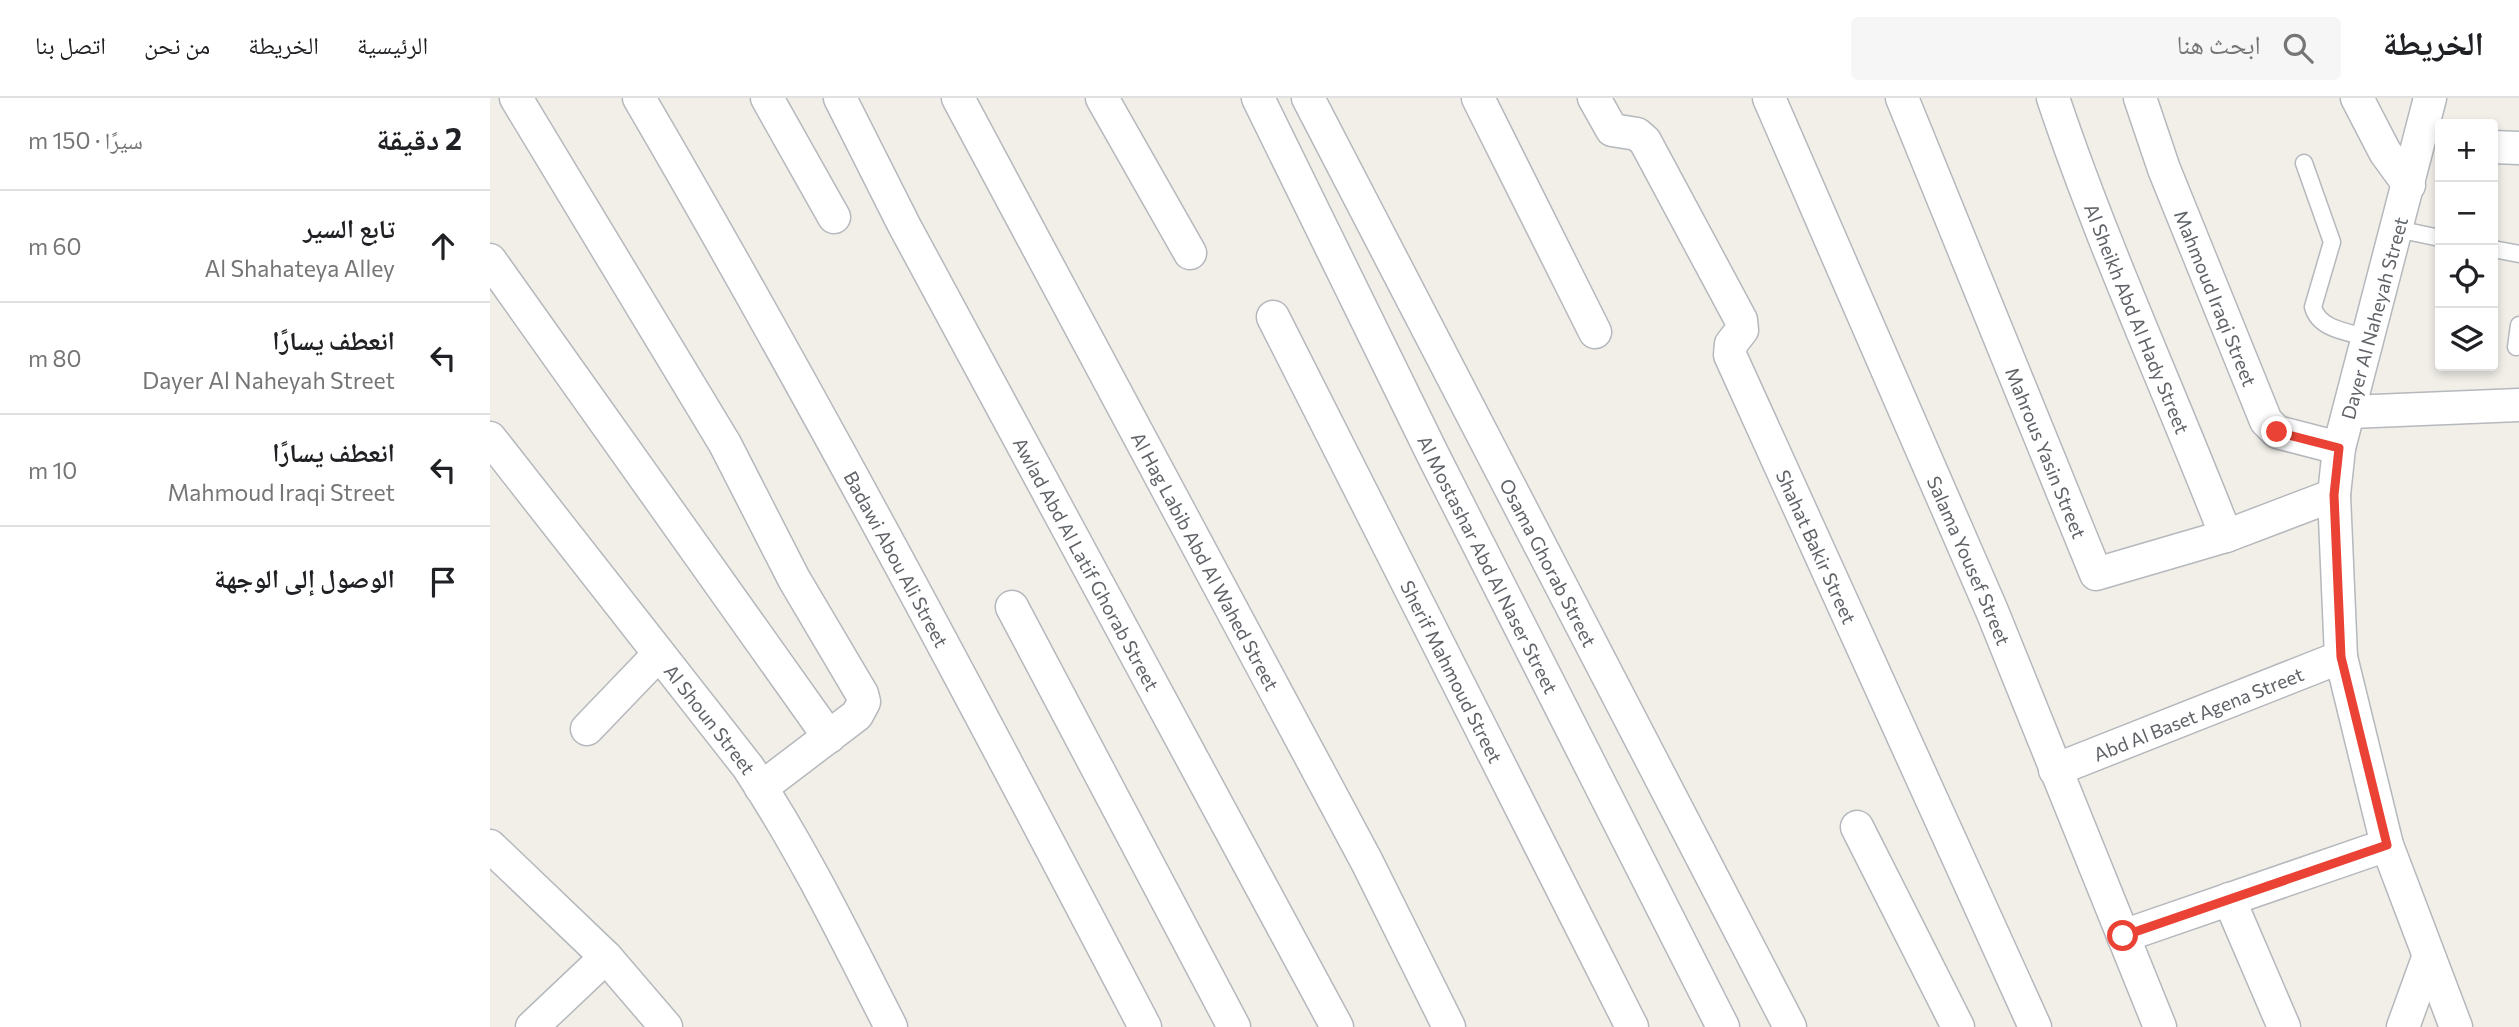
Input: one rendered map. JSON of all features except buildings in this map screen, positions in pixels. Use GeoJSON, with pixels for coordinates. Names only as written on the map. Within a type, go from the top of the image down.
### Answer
{"type":"FeatureCollection","features":[{"type":"Feature","properties":{"kind":"street"},"geometry":{"type":"LineString","coordinates":[[516,98],[725,444],[794,579],[862,694],[864,702],[857,715],[761,788]]}},
{"type":"Feature","properties":{"kind":"street","name":"Badawi Abou Ali Street"},"geometry":{"type":"LineString","coordinates":[[639,98],[741,273],[1015,779],[1145,1027]]}},
{"type":"Feature","properties":{"kind":"street"},"geometry":{"type":"LineString","coordinates":[[767,98],[834,217]]}},
{"type":"Feature","properties":{"kind":"street","name":"Awlad Abd Al Latif Ghorab Street"},"geometry":{"type":"LineString","coordinates":[[840,98],[918,250],[1337,1027]]}},
{"type":"Feature","properties":{"kind":"street","name":"Al Hag Labib Abd Al Wahed Street"},"geometry":{"type":"LineString","coordinates":[[958,98],[1367,862],[1449,1027]]}},
{"type":"Feature","properties":{"kind":"street"},"geometry":{"type":"LineString","coordinates":[[1101,98],[1190,253]]}},
{"type":"Feature","properties":{"kind":"street","name":"Al Mostashar Abd Al Naser Street"},"geometry":{"type":"LineString","coordinates":[[1258,98],[1433,455],[1723,1027]]}},
{"type":"Feature","properties":{"kind":"street","name":"Osama Ghorab Street"},"geometry":{"type":"LineString","coordinates":[[1308,98],[1790,1027]]}},
{"type":"Feature","properties":{"kind":"street"},"geometry":{"type":"LineString","coordinates":[[1478,98],[1595,332]]}},
{"type":"Feature","properties":{"kind":"street","name":"Shahat Bakir Street"},"geometry":{"type":"LineString","coordinates":[[1594,98],[1612,130],[1637,134],[1645,141],[1741,320],[1743,327],[1731,344],[1730,355],[2035,1027]]}},
{"type":"Feature","properties":{"kind":"street","name":"Salama Yousef Street"},"geometry":{"type":"LineString","coordinates":[[1769,98],[1992,611],[2161,1027]]}},
{"type":"Feature","properties":{"kind":"street","name":"Mahrous Yasin Street"},"geometry":{"type":"LineString","coordinates":[[1902,98],[2096,574],[2226,536],[2334,495]]}},
{"type":"Feature","properties":{"kind":"street","name":"Al Sheikh Abd Al Hady Street"},"geometry":{"type":"LineString","coordinates":[[2053,98],[2084,189],[2170,391],[2226,536]]}},
{"type":"Feature","properties":{"kind":"street","name":"Mahmoud Iraqi Street"},"geometry":{"type":"LineString","coordinates":[[2140,98],[2164,169],[2266,421],[2277,432],[2339,448]]}},
{"type":"Feature","properties":{"kind":"street"},"geometry":{"type":"LineString","coordinates":[[2357,98],[2385,152],[2409,185]]}},
{"type":"Feature","properties":{"kind":"street","name":"Dayer Al Naheyah Street"},"geometry":{"type":"LineString","coordinates":[[2430,98],[2430,141],[2409,185],[2397,229],[2339,448],[2334,495],[2341,657],[2387,845],[2456,1027]]}},
{"type":"Feature","properties":{"kind":"street"},"geometry":{"type":"LineString","coordinates":[[2498,147],[2519,148]]}},
{"type":"Feature","properties":{"kind":"street"},"geometry":{"type":"LineString","coordinates":[[490,260],[829,737]]}},
{"type":"Feature","properties":{"kind":"street","name":"Sherif Mahmoud Street"},"geometry":{"type":"LineString","coordinates":[[1273,317],[1632,1027]]}},
{"type":"Feature","properties":{"kind":"street"},"geometry":{"type":"LineString","coordinates":[[2350,412],[2519,405]]}},
{"type":"Feature","properties":{"kind":"street","name":"Al Shoun Street"},"geometry":{"type":"LineString","coordinates":[[490,438],[761,788],[832,909],[891,1027]]}},
{"type":"Feature","properties":{"kind":"street"},"geometry":{"type":"LineString","coordinates":[[1012,607],[1234,1027]]}},
{"type":"Feature","properties":{"kind":"street"},"geometry":{"type":"LineString","coordinates":[[587,729],[659,654]]}},
{"type":"Feature","properties":{"kind":"street","name":"Abd Al Baset Agena Street"},"geometry":{"type":"LineString","coordinates":[[2055,769],[2341,657]]}},
{"type":"Feature","properties":{"kind":"street"},"geometry":{"type":"LineString","coordinates":[[1857,827],[1958,1027]]}},
{"type":"Feature","properties":{"kind":"street"},"geometry":{"type":"LineString","coordinates":[[2123,936],[2387,845]]}},
{"type":"Feature","properties":{"kind":"street"},"geometry":{"type":"LineString","coordinates":[[490,846],[606,957],[666,1027]]}},
{"type":"Feature","properties":{"kind":"street"},"geometry":{"type":"LineString","coordinates":[[2229,899],[2284,1027]]}},
{"type":"Feature","properties":{"kind":"street"},"geometry":{"type":"LineString","coordinates":[[531,1027],[606,957]]}},
{"type":"Feature","properties":{"kind":"street"},"geometry":{"type":"LineString","coordinates":[[2403,1027],[2428,958]]}},
{"type":"Feature","properties":{"kind":"lane"},"geometry":{"type":"LineString","coordinates":[[2304,163],[2332,242],[2314,307],[2316,317],[2324,325],[2369,338]]}},
{"type":"Feature","properties":{"kind":"lane"},"geometry":{"type":"LineString","coordinates":[[2397,229],[2435,237]]}},
{"type":"Feature","properties":{"kind":"lane"},"geometry":{"type":"LineString","coordinates":[[2498,250],[2519,254]]}},
{"type":"Feature","properties":{"kind":"lane"},"geometry":{"type":"LineString","coordinates":[[2516,346],[2519,325]]}},
{"type":"Feature","properties":{"kind":"route"},"geometry":{"type":"LineString","coordinates":[[2123,936],[2387,845],[2341,657],[2334,495],[2339,448],[2277,432]]}}]}
